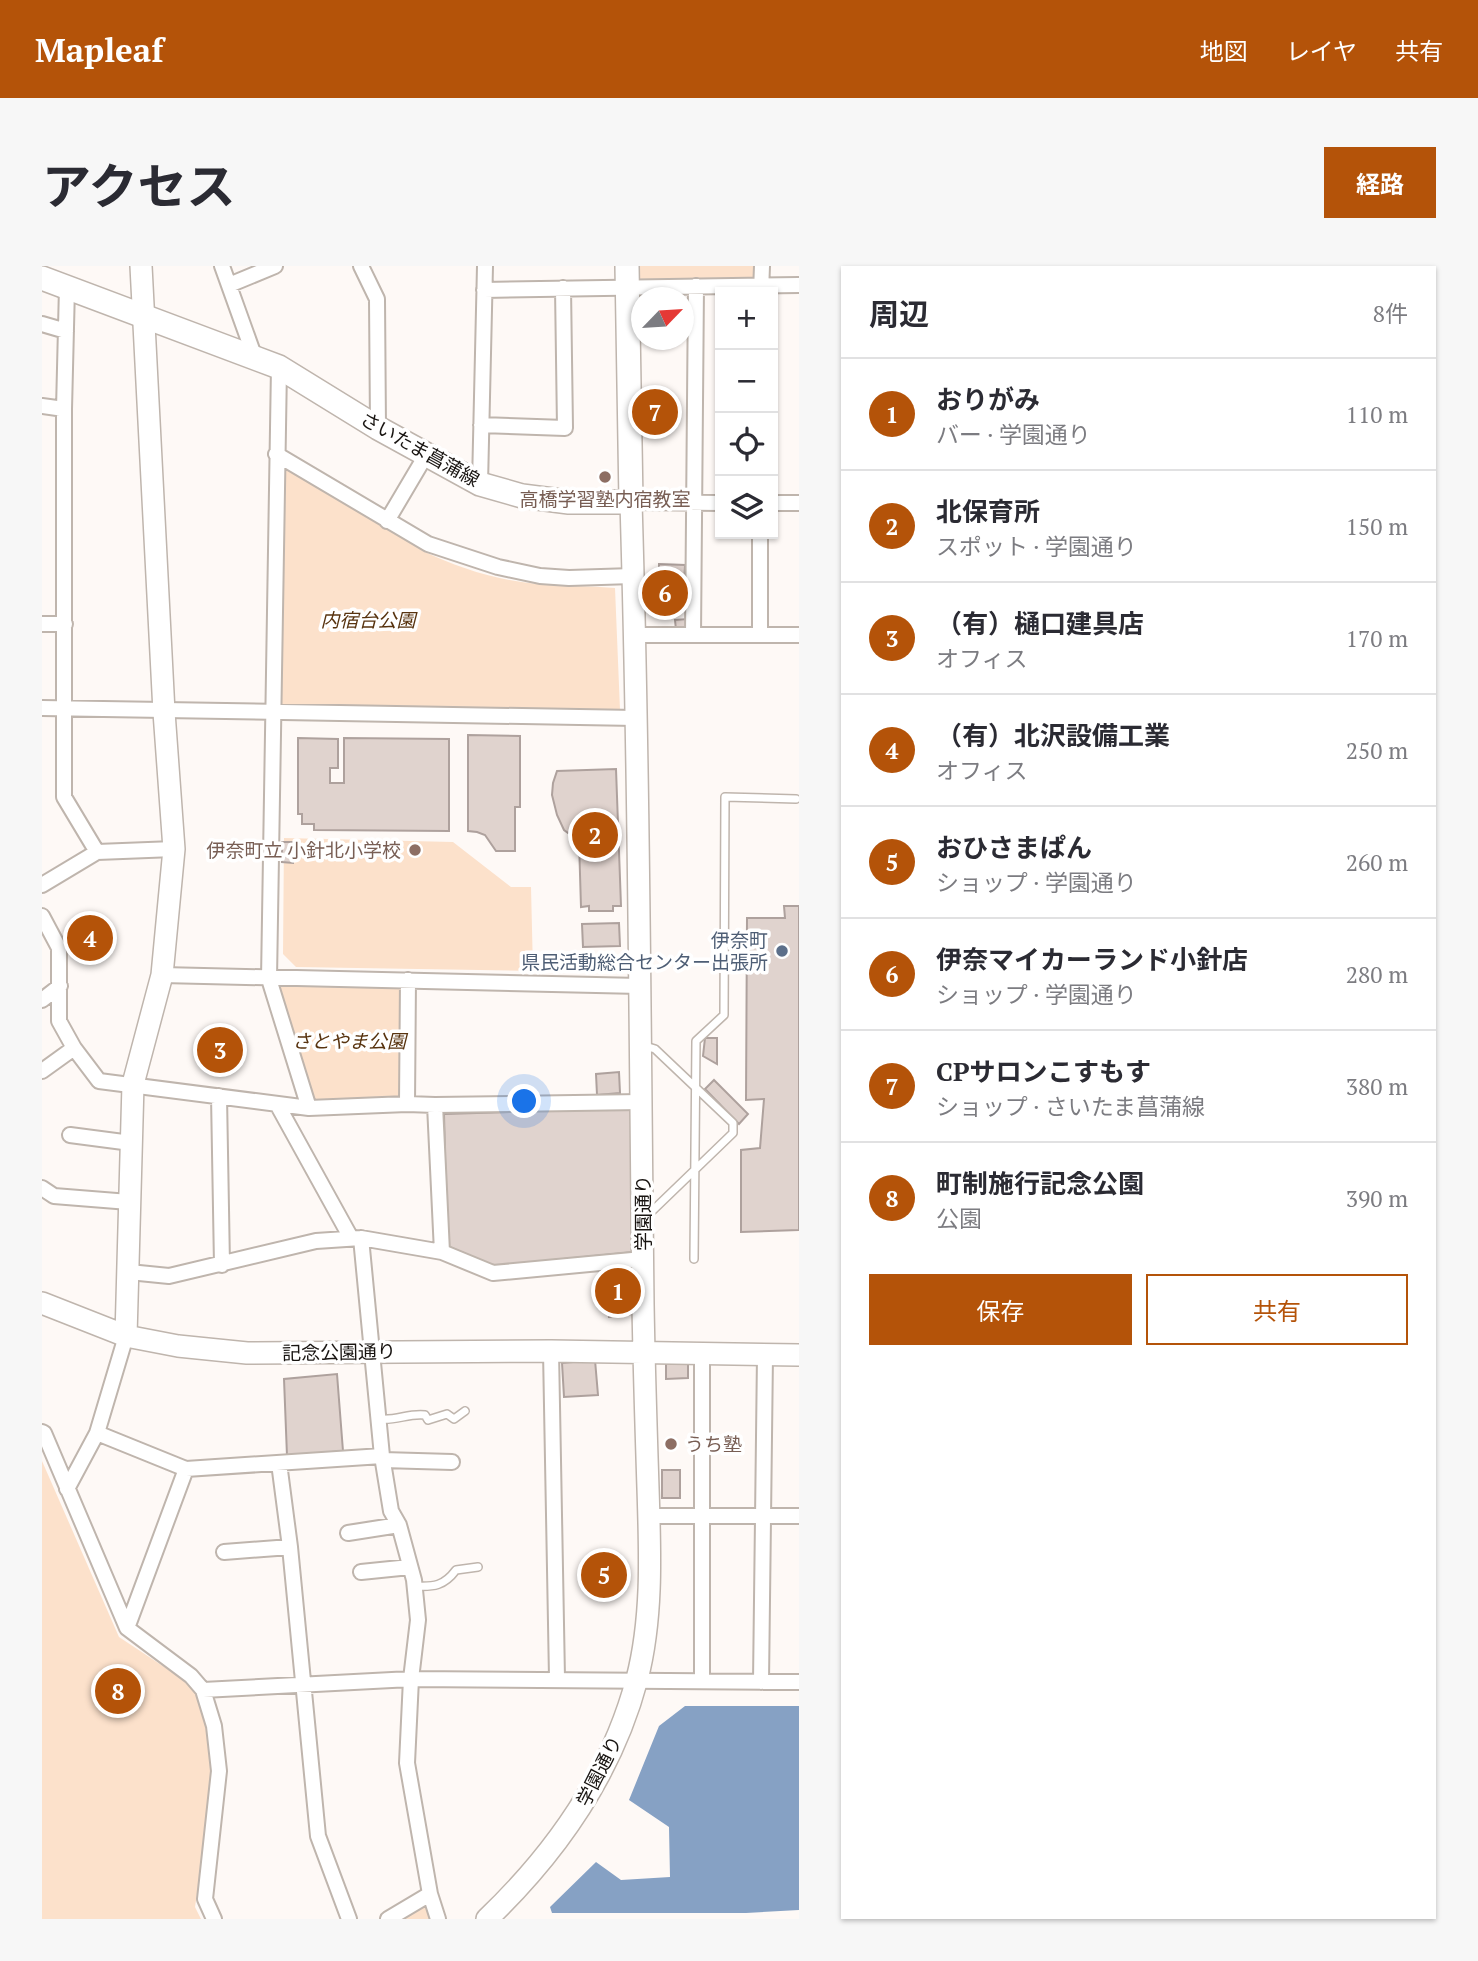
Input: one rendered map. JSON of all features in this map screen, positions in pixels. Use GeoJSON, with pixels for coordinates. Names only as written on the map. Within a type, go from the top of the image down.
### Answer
{"type":"FeatureCollection","features":[{"type":"Feature","properties":{"kind":"main road"},"geometry":{"type":"LineString","coordinates":[[627,276],[631,502]]}},
{"type":"Feature","properties":{"kind":"main road","name":"さいたま菖蒲線"},"geometry":{"type":"LineString","coordinates":[[42,278],[279,367],[378,428],[480,484],[522,496],[569,502],[631,502]]}},
{"type":"Feature","properties":{"kind":"street"},"geometry":{"type":"LineString","coordinates":[[67,1489],[97,1433],[126,1336],[133,1084],[162,975],[174,849],[164,712],[141,266]]}},
{"type":"Feature","properties":{"kind":"street"},"geometry":{"type":"LineString","coordinates":[[222,266],[255,358]]}},
{"type":"Feature","properties":{"kind":"street"},"geometry":{"type":"LineString","coordinates":[[229,285],[275,266]]}},
{"type":"Feature","properties":{"kind":"street"},"geometry":{"type":"LineString","coordinates":[[361,266],[377,299],[378,428]]}},
{"type":"Feature","properties":{"kind":"street"},"geometry":{"type":"LineString","coordinates":[[480,484],[485,266]]}},
{"type":"Feature","properties":{"kind":"street"},"geometry":{"type":"LineString","coordinates":[[761,287],[762,266]]}},
{"type":"Feature","properties":{"kind":"street"},"geometry":{"type":"LineString","coordinates":[[484,290],[563,288],[627,276],[718,287]]}},
{"type":"Feature","properties":{"kind":"street"},"geometry":{"type":"LineString","coordinates":[[778,287],[799,285]]}},
{"type":"Feature","properties":{"kind":"street"},"geometry":{"type":"LineString","coordinates":[[693,635],[696,286]]}},
{"type":"Feature","properties":{"kind":"street"},"geometry":{"type":"LineString","coordinates":[[67,287],[62,708],[64,797],[97,852]]}},
{"type":"Feature","properties":{"kind":"street"},"geometry":{"type":"LineString","coordinates":[[481,425],[565,428],[563,288]]}},
{"type":"Feature","properties":{"kind":"street"},"geometry":{"type":"LineString","coordinates":[[42,324],[66,331]]}},
{"type":"Feature","properties":{"kind":"street"},"geometry":{"type":"LineString","coordinates":[[279,367],[269,979],[309,1108]]}},
{"type":"Feature","properties":{"kind":"street"},"geometry":{"type":"LineString","coordinates":[[42,406],[64,409]]}},
{"type":"Feature","properties":{"kind":"street"},"geometry":{"type":"LineString","coordinates":[[276,454],[428,544],[498,567],[540,576],[633,576]]}},
{"type":"Feature","properties":{"kind":"street"},"geometry":{"type":"LineString","coordinates":[[387,521],[426,455]]}},
{"type":"Feature","properties":{"kind":"street"},"geometry":{"type":"LineString","coordinates":[[631,502],[715,503]]}},
{"type":"Feature","properties":{"kind":"street","name":"学園通り"},"geometry":{"type":"LineString","coordinates":[[488,1919],[541,1864],[587,1799],[620,1730],[637,1679],[644,1644],[648,1599],[649,1516],[644,1353],[631,502]]}},
{"type":"Feature","properties":{"kind":"street"},"geometry":{"type":"LineString","coordinates":[[778,503],[799,503]]}},
{"type":"Feature","properties":{"kind":"street"},"geometry":{"type":"LineString","coordinates":[[760,539],[760,635]]}},
{"type":"Feature","properties":{"kind":"street"},"geometry":{"type":"LineString","coordinates":[[42,624],[65,624]]}},
{"type":"Feature","properties":{"kind":"street"},"geometry":{"type":"LineString","coordinates":[[635,635],[799,635]]}},
{"type":"Feature","properties":{"kind":"street"},"geometry":{"type":"LineString","coordinates":[[42,708],[636,718]]}},
{"type":"Feature","properties":{"kind":"street"},"geometry":{"type":"LineString","coordinates":[[42,885],[97,852],[174,849]]}},
{"type":"Feature","properties":{"kind":"street"},"geometry":{"type":"LineString","coordinates":[[42,916],[59,948],[58,1021],[99,1081],[309,1108],[407,1104],[641,1102]]}},
{"type":"Feature","properties":{"kind":"street"},"geometry":{"type":"LineString","coordinates":[[162,975],[640,986]]}},
{"type":"Feature","properties":{"kind":"street"},"geometry":{"type":"LineString","coordinates":[[407,1104],[408,980]]}},
{"type":"Feature","properties":{"kind":"street"},"geometry":{"type":"LineString","coordinates":[[42,1000],[60,986]]}},
{"type":"Feature","properties":{"kind":"street"},"geometry":{"type":"LineString","coordinates":[[42,1071],[74,1048]]}},
{"type":"Feature","properties":{"kind":"street"},"geometry":{"type":"LineString","coordinates":[[219,1096],[222,1265]]}},
{"type":"Feature","properties":{"kind":"street"},"geometry":{"type":"LineString","coordinates":[[277,1104],[356,1238],[373,1351],[391,1511],[399,1525],[414,1586],[418,1620],[411,1679],[407,1763],[430,1894],[438,1919]]}},
{"type":"Feature","properties":{"kind":"street"},"geometry":{"type":"LineString","coordinates":[[435,1105],[442,1252]]}},
{"type":"Feature","properties":{"kind":"street"},"geometry":{"type":"LineString","coordinates":[[70,1135],[131,1143]]}},
{"type":"Feature","properties":{"kind":"street"},"geometry":{"type":"LineString","coordinates":[[42,1188],[54,1196],[129,1202]]}},
{"type":"Feature","properties":{"kind":"street"},"geometry":{"type":"LineString","coordinates":[[129,1272],[169,1276],[316,1241],[356,1238],[442,1252],[493,1273],[643,1259]]}},
{"type":"Feature","properties":{"kind":"street","name":"記念公園通り"},"geometry":{"type":"LineString","coordinates":[[42,1303],[126,1336],[178,1346],[247,1353],[551,1351],[799,1355]]}},
{"type":"Feature","properties":{"kind":"street"},"geometry":{"type":"LineString","coordinates":[[551,1351],[557,1678]]}},
{"type":"Feature","properties":{"kind":"street"},"geometry":{"type":"LineString","coordinates":[[702,1354],[702,1681]]}},
{"type":"Feature","properties":{"kind":"street"},"geometry":{"type":"LineString","coordinates":[[761,1682],[765,1355]]}},
{"type":"Feature","properties":{"kind":"street"},"geometry":{"type":"LineString","coordinates":[[42,1432],[127,1628],[191,1676],[202,1690],[214,1726],[219,1771],[205,1899],[214,1919]]}},
{"type":"Feature","properties":{"kind":"street"},"geometry":{"type":"LineString","coordinates":[[97,1433],[186,1469],[383,1458],[452,1462]]}},
{"type":"Feature","properties":{"kind":"street"},"geometry":{"type":"LineString","coordinates":[[279,1463],[290,1547],[318,1836],[349,1919]]}},
{"type":"Feature","properties":{"kind":"street"},"geometry":{"type":"LineString","coordinates":[[127,1628],[186,1469]]}},
{"type":"Feature","properties":{"kind":"street"},"geometry":{"type":"LineString","coordinates":[[649,1516],[799,1516]]}},
{"type":"Feature","properties":{"kind":"street"},"geometry":{"type":"LineString","coordinates":[[348,1533],[399,1525]]}},
{"type":"Feature","properties":{"kind":"street"},"geometry":{"type":"LineString","coordinates":[[224,1552],[290,1547]]}},
{"type":"Feature","properties":{"kind":"street"},"geometry":{"type":"LineString","coordinates":[[361,1572],[410,1567]]}},
{"type":"Feature","properties":{"kind":"street"},"geometry":{"type":"LineString","coordinates":[[202,1690],[411,1679],[557,1678],[799,1682]]}},
{"type":"Feature","properties":{"kind":"street"},"geometry":{"type":"LineString","coordinates":[[388,1919],[430,1894]]}},
{"type":"Feature","properties":{"kind":"lane"},"geometry":{"type":"LineString","coordinates":[[694,1259],[696,1041],[724,1015],[725,797],[796,799]]}},
{"type":"Feature","properties":{"kind":"lane"},"geometry":{"type":"LineString","coordinates":[[640,1045],[654,1048],[733,1123],[735,1129],[644,1219]]}},
{"type":"Feature","properties":{"kind":"lane"},"geometry":{"type":"LineString","coordinates":[[379,1419],[392,1420],[413,1413],[425,1415],[428,1420],[447,1414],[454,1419],[465,1411]]}},
{"type":"Feature","properties":{"kind":"lane"},"geometry":{"type":"LineString","coordinates":[[414,1586],[441,1586],[456,1570],[478,1567]]}},
{"type":"Feature","properties":{"kind":"green space"},"geometry":{"type":"Polygon","coordinates":[[[627,266],[762,266],[761,286],[627,287],[627,266]]]}},
{"type":"Feature","properties":{"kind":"green space","name":"内宿台公園"},"geometry":{"type":"Polygon","coordinates":[[[287,464],[423,551],[451,563],[494,577],[524,582],[615,588],[620,710],[280,707],[280,468],[287,464]]]}},
{"type":"Feature","properties":{"kind":"green space"},"geometry":{"type":"Polygon","coordinates":[[[284,838],[453,842],[511,887],[531,887],[533,971],[296,967],[283,954],[284,838]]]}},
{"type":"Feature","properties":{"kind":"green space","name":"さとやま公園"},"geometry":{"type":"Polygon","coordinates":[[[269,979],[408,980],[407,1104],[309,1108],[269,979]]]}},
{"type":"Feature","properties":{"kind":"green space"},"geometry":{"type":"Polygon","coordinates":[[[42,1461],[119,1637],[190,1684],[199,1698],[208,1727],[214,1779],[195,1907],[201,1919],[42,1919],[42,1461]]]}},
{"type":"Feature","properties":{"kind":"green space"},"geometry":{"type":"Polygon","coordinates":[[[426,1904],[430,1919],[400,1919],[426,1904]]]}},
{"type":"Feature","properties":{"kind":"water"},"geometry":{"type":"Polygon","coordinates":[[[685,1706],[799,1706],[799,1910],[746,1913],[552,1913],[550,1907],[596,1862],[621,1880],[670,1877],[669,1827],[629,1800],[659,1726],[685,1706]]]}},
{"type":"Feature","properties":{"kind":"building"},"geometry":{"type":"Polygon","coordinates":[[[648,400],[669,400],[669,428],[648,428],[648,400]]]}},
{"type":"Feature","properties":{"kind":"building"},"geometry":{"type":"Polygon","coordinates":[[[659,564],[685,565],[684,583],[659,582],[659,564]]]}},
{"type":"Feature","properties":{"kind":"building"},"geometry":{"type":"Polygon","coordinates":[[[688,619],[689,629],[676,630],[675,620],[688,619]]]}},
{"type":"Feature","properties":{"kind":"building"},"geometry":{"type":"Polygon","coordinates":[[[468,735],[520,736],[520,807],[515,807],[515,851],[496,851],[485,835],[468,831],[468,735]]]}},
{"type":"Feature","properties":{"kind":"building"},"geometry":{"type":"Polygon","coordinates":[[[298,738],[338,739],[338,768],[330,768],[330,783],[344,783],[344,738],[449,739],[449,831],[314,830],[314,824],[302,824],[302,814],[298,814],[298,738]]]}},
{"type":"Feature","properties":{"kind":"building"},"geometry":{"type":"Polygon","coordinates":[[[616,769],[621,906],[613,906],[613,911],[589,911],[589,906],[581,907],[579,841],[564,830],[557,815],[552,795],[553,783],[557,771],[616,769]]]}},
{"type":"Feature","properties":{"kind":"building"},"geometry":{"type":"Polygon","coordinates":[[[282,842],[293,842],[293,863],[282,862],[282,842]]]}},
{"type":"Feature","properties":{"kind":"building"},"geometry":{"type":"Polygon","coordinates":[[[784,906],[799,906],[799,1230],[741,1232],[741,1150],[760,1148],[764,1099],[746,1100],[747,918],[785,918],[784,906]]]}},
{"type":"Feature","properties":{"kind":"building"},"geometry":{"type":"Polygon","coordinates":[[[619,923],[620,946],[583,947],[582,924],[619,923]]]}},
{"type":"Feature","properties":{"kind":"building"},"geometry":{"type":"Polygon","coordinates":[[[68,927],[108,929],[107,949],[67,947],[68,927]]]}},
{"type":"Feature","properties":{"kind":"building"},"geometry":{"type":"Polygon","coordinates":[[[225,1036],[237,1060],[220,1069],[208,1045],[225,1036]]]}},
{"type":"Feature","properties":{"kind":"building"},"geometry":{"type":"Polygon","coordinates":[[[705,1038],[717,1038],[717,1064],[703,1056],[705,1038]]]}},
{"type":"Feature","properties":{"kind":"building"},"geometry":{"type":"Polygon","coordinates":[[[619,1072],[620,1093],[597,1095],[596,1074],[619,1072]]]}},
{"type":"Feature","properties":{"kind":"building"},"geometry":{"type":"Polygon","coordinates":[[[714,1080],[748,1114],[739,1124],[705,1089],[714,1080]]]}},
{"type":"Feature","properties":{"kind":"building"},"geometry":{"type":"Polygon","coordinates":[[[632,1108],[634,1252],[494,1266],[447,1246],[444,1114],[632,1108]]]}},
{"type":"Feature","properties":{"kind":"building"},"geometry":{"type":"Polygon","coordinates":[[[627,1266],[633,1314],[609,1317],[604,1268],[627,1266]]]}},
{"type":"Feature","properties":{"kind":"building"},"geometry":{"type":"Polygon","coordinates":[[[666,1359],[688,1359],[688,1378],[666,1379],[666,1359]]]}},
{"type":"Feature","properties":{"kind":"building"},"geometry":{"type":"Polygon","coordinates":[[[595,1360],[598,1395],[564,1397],[562,1363],[595,1360]]]}},
{"type":"Feature","properties":{"kind":"building"},"geometry":{"type":"Polygon","coordinates":[[[337,1374],[343,1451],[287,1456],[284,1379],[337,1374]]]}},
{"type":"Feature","properties":{"kind":"building"},"geometry":{"type":"Polygon","coordinates":[[[662,1470],[680,1470],[680,1498],[662,1498],[662,1470]]]}},
{"type":"Feature","properties":{"kind":"place","name":"CPサロンこすもす"},"geometry":{"type":"Point","coordinates":[655,412]}},
{"type":"Feature","properties":{"kind":"place","name":"高橋学習塾内宿教室"},"geometry":{"type":"Point","coordinates":[605,477]}},
{"type":"Feature","properties":{"kind":"place","name":"伊奈マイカーランド小針店"},"geometry":{"type":"Point","coordinates":[665,593]}},
{"type":"Feature","properties":{"kind":"place","name":"北保育所"},"geometry":{"type":"Point","coordinates":[595,835]}},
{"type":"Feature","properties":{"kind":"place","name":"伊奈町立 小針北小学校"},"geometry":{"type":"Point","coordinates":[415,850]}},
{"type":"Feature","properties":{"kind":"place","name":"（有）北沢設備工業"},"geometry":{"type":"Point","coordinates":[90,938]}},
{"type":"Feature","properties":{"kind":"place","name":"伊奈町 県民活動総合センター出張所"},"geometry":{"type":"Point","coordinates":[782,951]}},
{"type":"Feature","properties":{"kind":"place","name":"（有）樋口建具店"},"geometry":{"type":"Point","coordinates":[220,1050]}},
{"type":"Feature","properties":{"kind":"place","name":"おりがみ"},"geometry":{"type":"Point","coordinates":[618,1291]}},
{"type":"Feature","properties":{"kind":"place","name":"うち塾"},"geometry":{"type":"Point","coordinates":[671,1444]}},
{"type":"Feature","properties":{"kind":"place","name":"おひさまぱん"},"geometry":{"type":"Point","coordinates":[604,1575]}},
{"type":"Feature","properties":{"kind":"place","name":"町制施行記念公園"},"geometry":{"type":"Point","coordinates":[118,1691]}}]}
